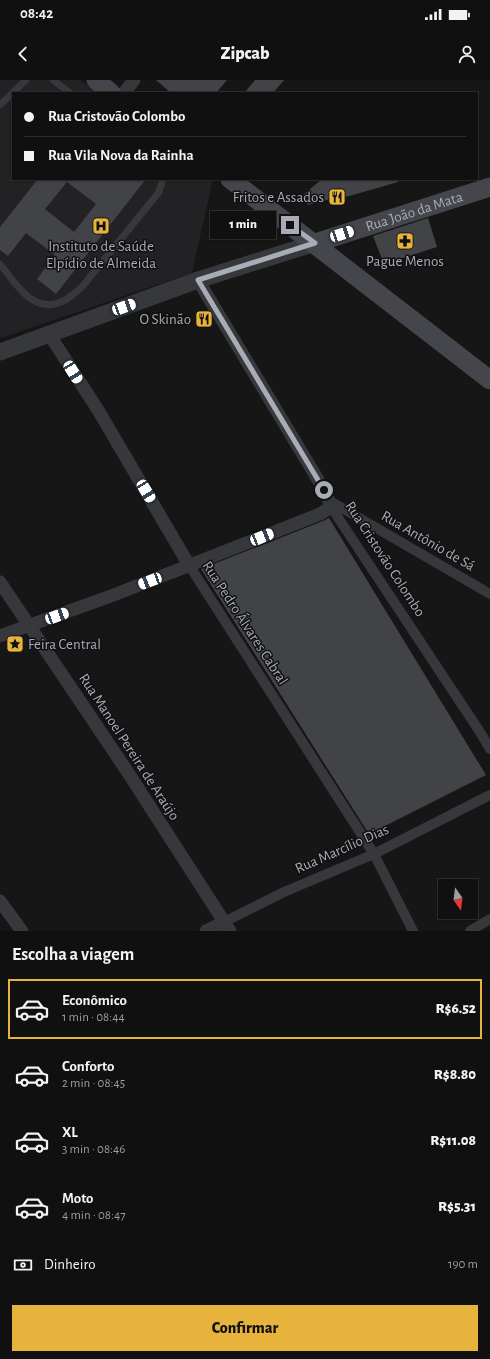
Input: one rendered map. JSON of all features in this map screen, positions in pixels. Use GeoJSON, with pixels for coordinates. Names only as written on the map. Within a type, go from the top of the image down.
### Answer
{"type":"FeatureCollection","features":[{"type":"Feature","properties":{"kind":"main road"},"geometry":{"type":"LineString","coordinates":[[96,80],[110,92]]}},
{"type":"Feature","properties":{"kind":"main road","name":"Rua João da Mata"},"geometry":{"type":"LineString","coordinates":[[478,178],[490,174]]}},
{"type":"Feature","properties":{"kind":"main road"},"geometry":{"type":"LineString","coordinates":[[231,180],[490,380]]}},
{"type":"Feature","properties":{"kind":"main road","name":"Rua João da Mata"},"geometry":{"type":"LineString","coordinates":[[308,239],[473,180]]}},
{"type":"Feature","properties":{"kind":"main road","name":"Rua João da Mata"},"geometry":{"type":"LineString","coordinates":[[308,239],[490,187]]}},
{"type":"Feature","properties":{"kind":"street"},"geometry":{"type":"LineString","coordinates":[[125,92],[134,80]]}},
{"type":"Feature","properties":{"kind":"street"},"geometry":{"type":"LineString","coordinates":[[0,352],[308,239]]}},
{"type":"Feature","properties":{"kind":"street","name":"Rua Cristovão Colombo"},"geometry":{"type":"LineString","coordinates":[[198,280],[299,447],[330,504],[490,749]]}},
{"type":"Feature","properties":{"kind":"street","name":"Rua Pedro Álvares Cabral"},"geometry":{"type":"LineString","coordinates":[[49,334],[98,410],[189,565],[374,854],[413,931]]}},
{"type":"Feature","properties":{"kind":"street"},"geometry":{"type":"LineString","coordinates":[[0,636],[111,596],[320,514],[330,504]]}},
{"type":"Feature","properties":{"kind":"street","name":"Rua Antônio de Sá"},"geometry":{"type":"LineString","coordinates":[[330,504],[490,594]]}},
{"type":"Feature","properties":{"kind":"street","name":"Rua Manoel Pereira de Araújo"},"geometry":{"type":"LineString","coordinates":[[0,582],[129,774],[227,926]]}},
{"type":"Feature","properties":{"kind":"street","name":"Rua Marcílio Dias"},"geometry":{"type":"LineString","coordinates":[[206,931],[227,926],[284,892],[374,854],[490,795]]}},
{"type":"Feature","properties":{"kind":"street"},"geometry":{"type":"LineString","coordinates":[[0,901],[22,931]]}},
{"type":"Feature","properties":{"kind":"street"},"geometry":{"type":"LineString","coordinates":[[470,931],[490,919]]}},
{"type":"Feature","properties":{"kind":"lane"},"geometry":{"type":"LineString","coordinates":[[14,92],[26,80]]}},
{"type":"Feature","properties":{"kind":"lane"},"geometry":{"type":"LineString","coordinates":[[53,80],[69,92]]}},
{"type":"Feature","properties":{"kind":"lane"},"geometry":{"type":"LineString","coordinates":[[0,105],[12,93]]}},
{"type":"Feature","properties":{"kind":"lane"},"geometry":{"type":"LineString","coordinates":[[0,264],[25,296],[31,300],[41,304],[53,304],[67,299],[82,287],[159,192],[163,180]]}},
{"type":"Feature","properties":{"kind":"shaded area","name":"Instituto de Saúde Elpídio de Almeida"},"geometry":{"type":"Polygon","coordinates":[[[0,80],[80,80],[97,92],[12,92],[12,180],[213,180],[192,273],[1,338],[0,80]]]}},
{"type":"Feature","properties":{"kind":"building"},"geometry":{"type":"Polygon","coordinates":[[[156,80],[227,80],[217,92],[170,92],[156,80]]]}},
{"type":"Feature","properties":{"kind":"building"},"geometry":{"type":"Polygon","coordinates":[[[255,80],[284,80],[274,92],[245,92],[255,80]]]}},
{"type":"Feature","properties":{"kind":"building"},"geometry":{"type":"Polygon","coordinates":[[[37,180],[145,180],[56,294],[37,279],[55,255],[26,233],[8,256],[0,250],[0,227],[37,180]],[[67,182],[45,209],[74,232],[96,204],[67,182]]]}},
{"type":"Feature","properties":{"kind":"building"},"geometry":{"type":"Polygon","coordinates":[[[321,180],[398,180],[398,182],[346,197],[345,195],[308,205],[304,194],[321,180]]]}},
{"type":"Feature","properties":{"kind":"building","name":"Pague Menos"},"geometry":{"type":"Polygon","coordinates":[[[428,218],[437,247],[384,264],[373,236],[428,218]]]}},
{"type":"Feature","properties":{"kind":"building"},"geometry":{"type":"Polygon","coordinates":[[[329,518],[486,775],[369,834],[201,569],[329,518]]]}},
{"type":"Feature","properties":{"kind":"place","name":"Fritos e Assados"},"geometry":{"type":"Point","coordinates":[337,197]}},
{"type":"Feature","properties":{"kind":"place","name":"Instituto de Saúde Elpídio de Almeida"},"geometry":{"type":"Point","coordinates":[101,226]}},
{"type":"Feature","properties":{"kind":"place","name":"Pague Menos"},"geometry":{"type":"Point","coordinates":[405,241]}},
{"type":"Feature","properties":{"kind":"place","name":"O Skinão"},"geometry":{"type":"Point","coordinates":[204,319]}},
{"type":"Feature","properties":{"kind":"place","name":"Feira Central"},"geometry":{"type":"Point","coordinates":[15,644]}},
{"type":"Feature","properties":{"kind":"route"},"geometry":{"type":"LineString","coordinates":[[290,225],[315,243],[198,280],[324,490]]}}]}
